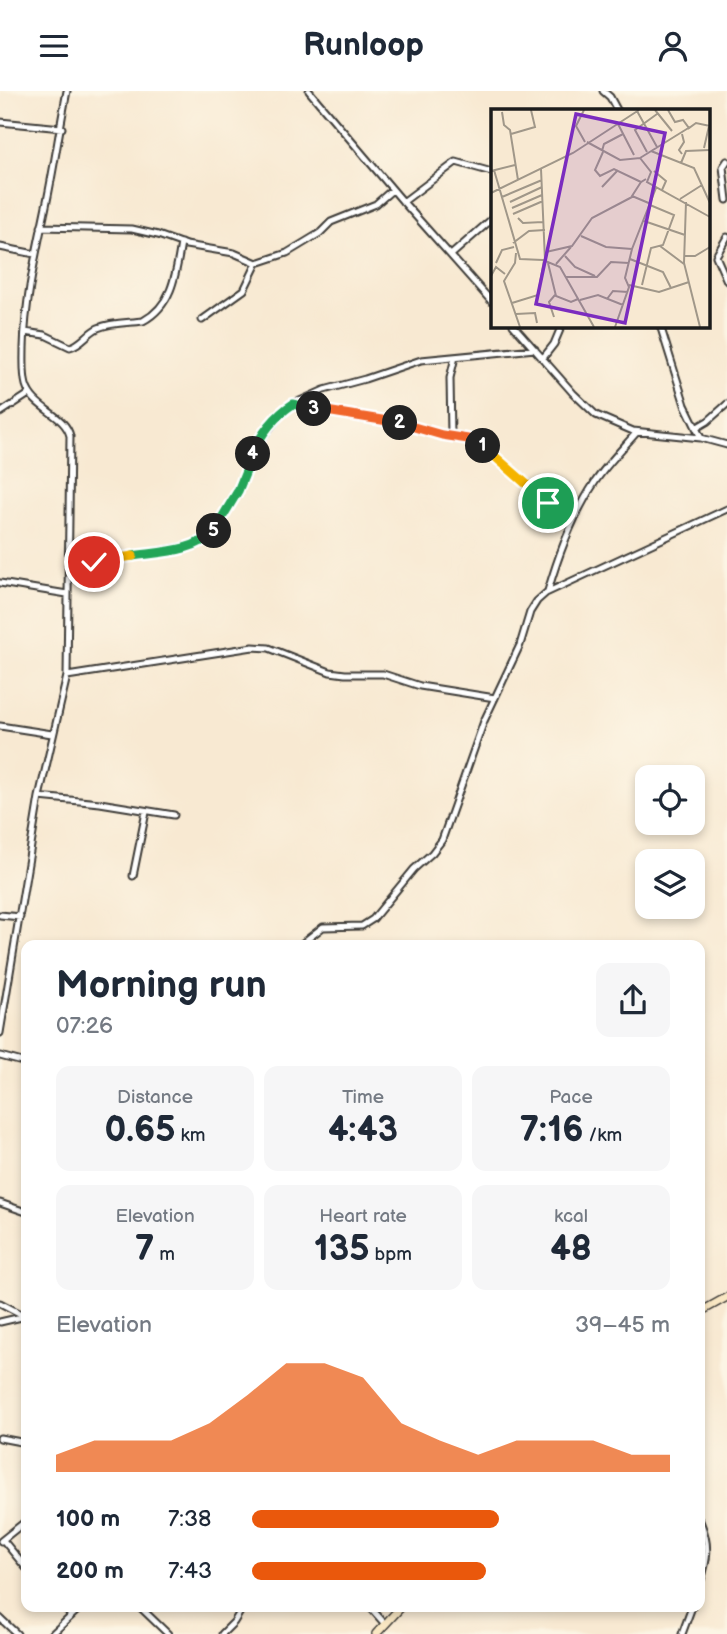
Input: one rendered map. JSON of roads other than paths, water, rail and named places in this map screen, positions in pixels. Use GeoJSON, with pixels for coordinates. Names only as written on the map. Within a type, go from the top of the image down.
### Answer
{"type":"FeatureCollection","features":[{"type":"Feature","properties":{"kind":"main road"},"geometry":{"type":"LineString","coordinates":[[705,1309],[727,1297]]}},
{"type":"Feature","properties":{"kind":"main road"},"geometry":{"type":"LineString","coordinates":[[376,1634],[396,1612]]}},
{"type":"Feature","properties":{"kind":"street"},"geometry":{"type":"LineString","coordinates":[[0,1033],[39,797],[67,676],[71,449],[69,429],[37,404],[29,394],[24,373],[25,332],[35,254],[62,128],[67,91]]}},
{"type":"Feature","properties":{"kind":"street"},"geometry":{"type":"LineString","coordinates":[[309,91],[392,190],[491,301]]}},
{"type":"Feature","properties":{"kind":"street"},"geometry":{"type":"LineString","coordinates":[[603,91],[616,109]]}},
{"type":"Feature","properties":{"kind":"street"},"geometry":{"type":"LineString","coordinates":[[0,122],[62,128]]}},
{"type":"Feature","properties":{"kind":"street"},"geometry":{"type":"LineString","coordinates":[[727,161],[723,167],[727,200]]}},
{"type":"Feature","properties":{"kind":"street"},"geometry":{"type":"LineString","coordinates":[[403,202],[456,162],[491,172]]}},
{"type":"Feature","properties":{"kind":"street"},"geometry":{"type":"LineString","coordinates":[[41,227],[132,229],[181,243],[234,253],[257,263],[287,253],[320,233],[331,222],[376,204],[392,190]]}},
{"type":"Feature","properties":{"kind":"street"},"geometry":{"type":"LineString","coordinates":[[451,255],[491,220]]}},
{"type":"Feature","properties":{"kind":"street"},"geometry":{"type":"LineString","coordinates":[[727,237],[716,256],[727,281]]}},
{"type":"Feature","properties":{"kind":"street"},"geometry":{"type":"LineString","coordinates":[[25,332],[45,335],[70,347],[80,344],[99,328],[149,318],[170,294],[181,243]]}},
{"type":"Feature","properties":{"kind":"street"},"geometry":{"type":"LineString","coordinates":[[0,247],[35,254]]}},
{"type":"Feature","properties":{"kind":"street"},"geometry":{"type":"LineString","coordinates":[[202,320],[244,290],[257,263]]}},
{"type":"Feature","properties":{"kind":"street"},"geometry":{"type":"LineString","coordinates":[[515,327],[596,415],[637,432],[701,438],[727,447]]}},
{"type":"Feature","properties":{"kind":"street"},"geometry":{"type":"LineString","coordinates":[[543,358],[554,344],[561,327]]}},
{"type":"Feature","properties":{"kind":"street"},"geometry":{"type":"LineString","coordinates":[[661,327],[676,381],[701,438]]}},
{"type":"Feature","properties":{"kind":"street"},"geometry":{"type":"LineString","coordinates":[[68,565],[114,560],[191,546],[206,540],[218,526],[238,491],[257,444],[280,415],[293,404],[324,390],[421,361],[535,349]]}},
{"type":"Feature","properties":{"kind":"street"},"geometry":{"type":"LineString","coordinates":[[451,435],[450,377],[455,358]]}},
{"type":"Feature","properties":{"kind":"street"},"geometry":{"type":"LineString","coordinates":[[0,413],[29,394]]}},
{"type":"Feature","properties":{"kind":"street"},"geometry":{"type":"LineString","coordinates":[[293,404],[394,422],[479,443],[552,507],[560,512],[577,515]]}},
{"type":"Feature","properties":{"kind":"street"},"geometry":{"type":"LineString","coordinates":[[696,428],[727,404]]}},
{"type":"Feature","properties":{"kind":"street"},"geometry":{"type":"LineString","coordinates":[[548,591],[577,515],[599,476],[637,432]]}},
{"type":"Feature","properties":{"kind":"street"},"geometry":{"type":"LineString","coordinates":[[306,940],[323,927],[362,926],[373,919],[442,840],[475,744],[537,601],[548,591],[727,509]]}},
{"type":"Feature","properties":{"kind":"street"},"geometry":{"type":"LineString","coordinates":[[0,583],[67,594]]}},
{"type":"Feature","properties":{"kind":"street"},"geometry":{"type":"LineString","coordinates":[[67,676],[108,672],[253,647],[269,648],[330,672],[383,674],[421,686],[495,698]]}},
{"type":"Feature","properties":{"kind":"street"},"geometry":{"type":"LineString","coordinates":[[0,726],[52,734]]}},
{"type":"Feature","properties":{"kind":"street"},"geometry":{"type":"LineString","coordinates":[[39,797],[100,803],[174,815]]}},
{"type":"Feature","properties":{"kind":"street"},"geometry":{"type":"LineString","coordinates":[[134,876],[146,812]]}},
{"type":"Feature","properties":{"kind":"street"},"geometry":{"type":"LineString","coordinates":[[0,915],[20,918]]}},
{"type":"Feature","properties":{"kind":"street"},"geometry":{"type":"LineString","coordinates":[[0,1056],[21,1062]]}},
{"type":"Feature","properties":{"kind":"street"},"geometry":{"type":"LineString","coordinates":[[0,1203],[21,1210]]}},
{"type":"Feature","properties":{"kind":"street"},"geometry":{"type":"LineString","coordinates":[[0,1303],[21,1314]]}},
{"type":"Feature","properties":{"kind":"street"},"geometry":{"type":"LineString","coordinates":[[0,1322],[21,1317]]}},
{"type":"Feature","properties":{"kind":"street"},"geometry":{"type":"LineString","coordinates":[[0,1438],[21,1442]]}},
{"type":"Feature","properties":{"kind":"street"},"geometry":{"type":"LineString","coordinates":[[21,1525],[1,1541],[21,1563]]}},
{"type":"Feature","properties":{"kind":"street"},"geometry":{"type":"LineString","coordinates":[[705,1533],[708,1555],[705,1566]]}},
{"type":"Feature","properties":{"kind":"street"},"geometry":{"type":"LineString","coordinates":[[68,1612],[71,1616]]}},
{"type":"Feature","properties":{"kind":"street"},"geometry":{"type":"LineString","coordinates":[[52,1634],[75,1612]]}},
{"type":"Feature","properties":{"kind":"street"},"geometry":{"type":"LineString","coordinates":[[145,1612],[168,1634]]}},
{"type":"Feature","properties":{"kind":"street"},"geometry":{"type":"LineString","coordinates":[[222,1634],[240,1612]]}},
{"type":"Feature","properties":{"kind":"street"},"geometry":{"type":"LineString","coordinates":[[374,1612],[385,1624]]}},
{"type":"Feature","properties":{"kind":"street"},"geometry":{"type":"LineString","coordinates":[[682,1634],[690,1612]]}},
{"type":"Feature","properties":{"kind":"street"},"geometry":{"type":"LineString","coordinates":[[0,1618],[17,1634]]}}]}
